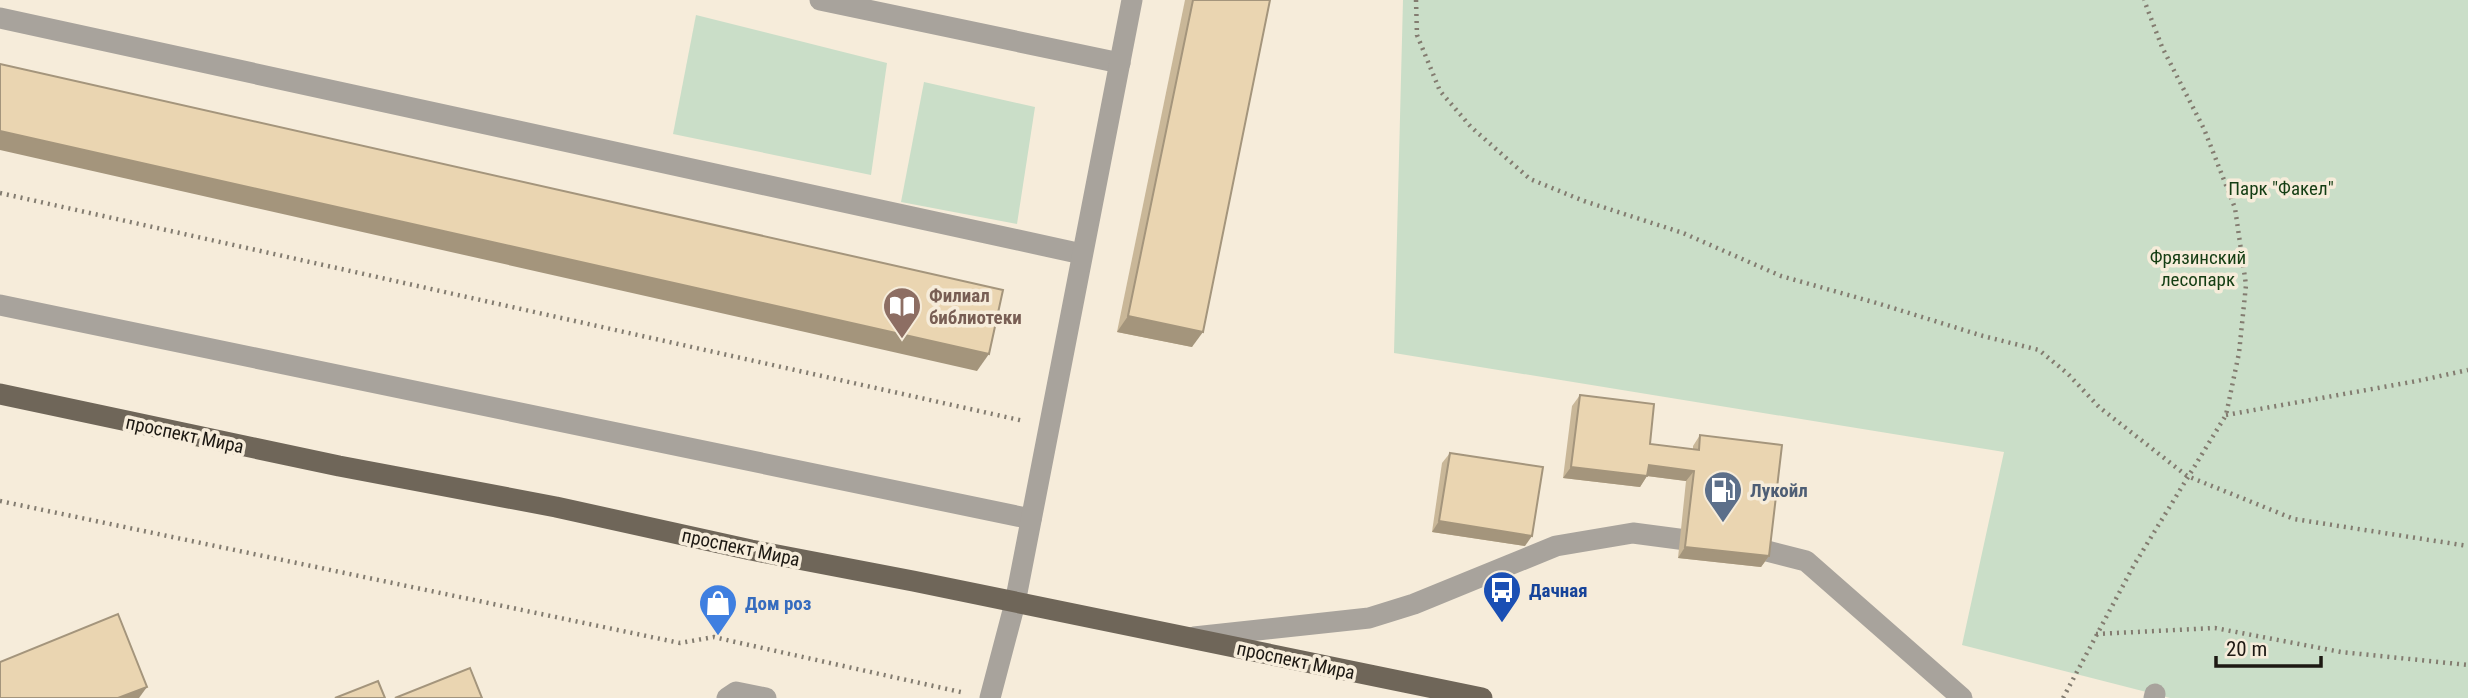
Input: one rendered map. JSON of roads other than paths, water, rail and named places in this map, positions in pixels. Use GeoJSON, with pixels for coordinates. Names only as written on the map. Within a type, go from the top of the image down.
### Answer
{"type":"FeatureCollection","features":[{"type":"Feature","properties":{"kind":"main road","name":"проспект Мира"},"geometry":{"type":"LineString","coordinates":[[0,394],[338,466],[556,507],[751,550],[1482,698]]}},
{"type":"Feature","properties":{"kind":"lane"},"geometry":{"type":"LineString","coordinates":[[4,0],[0,16],[1082,254]]}},
{"type":"Feature","properties":{"kind":"lane"},"geometry":{"type":"LineString","coordinates":[[820,0],[1120,63]]}},
{"type":"Feature","properties":{"kind":"lane"},"geometry":{"type":"LineString","coordinates":[[981,696],[1015,603],[1132,0]]}},
{"type":"Feature","properties":{"kind":"lane"},"geometry":{"type":"LineString","coordinates":[[0,305],[1031,519]]}},
{"type":"Feature","properties":{"kind":"lane"},"geometry":{"type":"LineString","coordinates":[[1185,638],[1369,618],[1414,604],[1556,545],[1633,533],[1763,550],[1806,561],[1962,698]]}},
{"type":"Feature","properties":{"kind":"lane"},"geometry":{"type":"LineString","coordinates":[[726,698],[736,692],[766,698]]}},
{"type":"Feature","properties":{"kind":"place","name":"Филиал библиотеки"},"geometry":{"type":"Point","coordinates":[902,340]}},
{"type":"Feature","properties":{"kind":"place","name":"Лукойл"},"geometry":{"type":"Point","coordinates":[1723,524]}},
{"type":"Feature","properties":{"kind":"place","name":"Дачная"},"geometry":{"type":"Point","coordinates":[1502,624]}},
{"type":"Feature","properties":{"kind":"place","name":"Дом роз"},"geometry":{"type":"Point","coordinates":[718,637]}},
{"type":"Feature","properties":{"kind":"park label","name":"Парк \"Факел\""},"geometry":{"type":"Point","coordinates":[2281,188]}},
{"type":"Feature","properties":{"kind":"park label","name":"Фрязинский лесопарк"},"geometry":{"type":"Point","coordinates":[2198,268]}}]}
